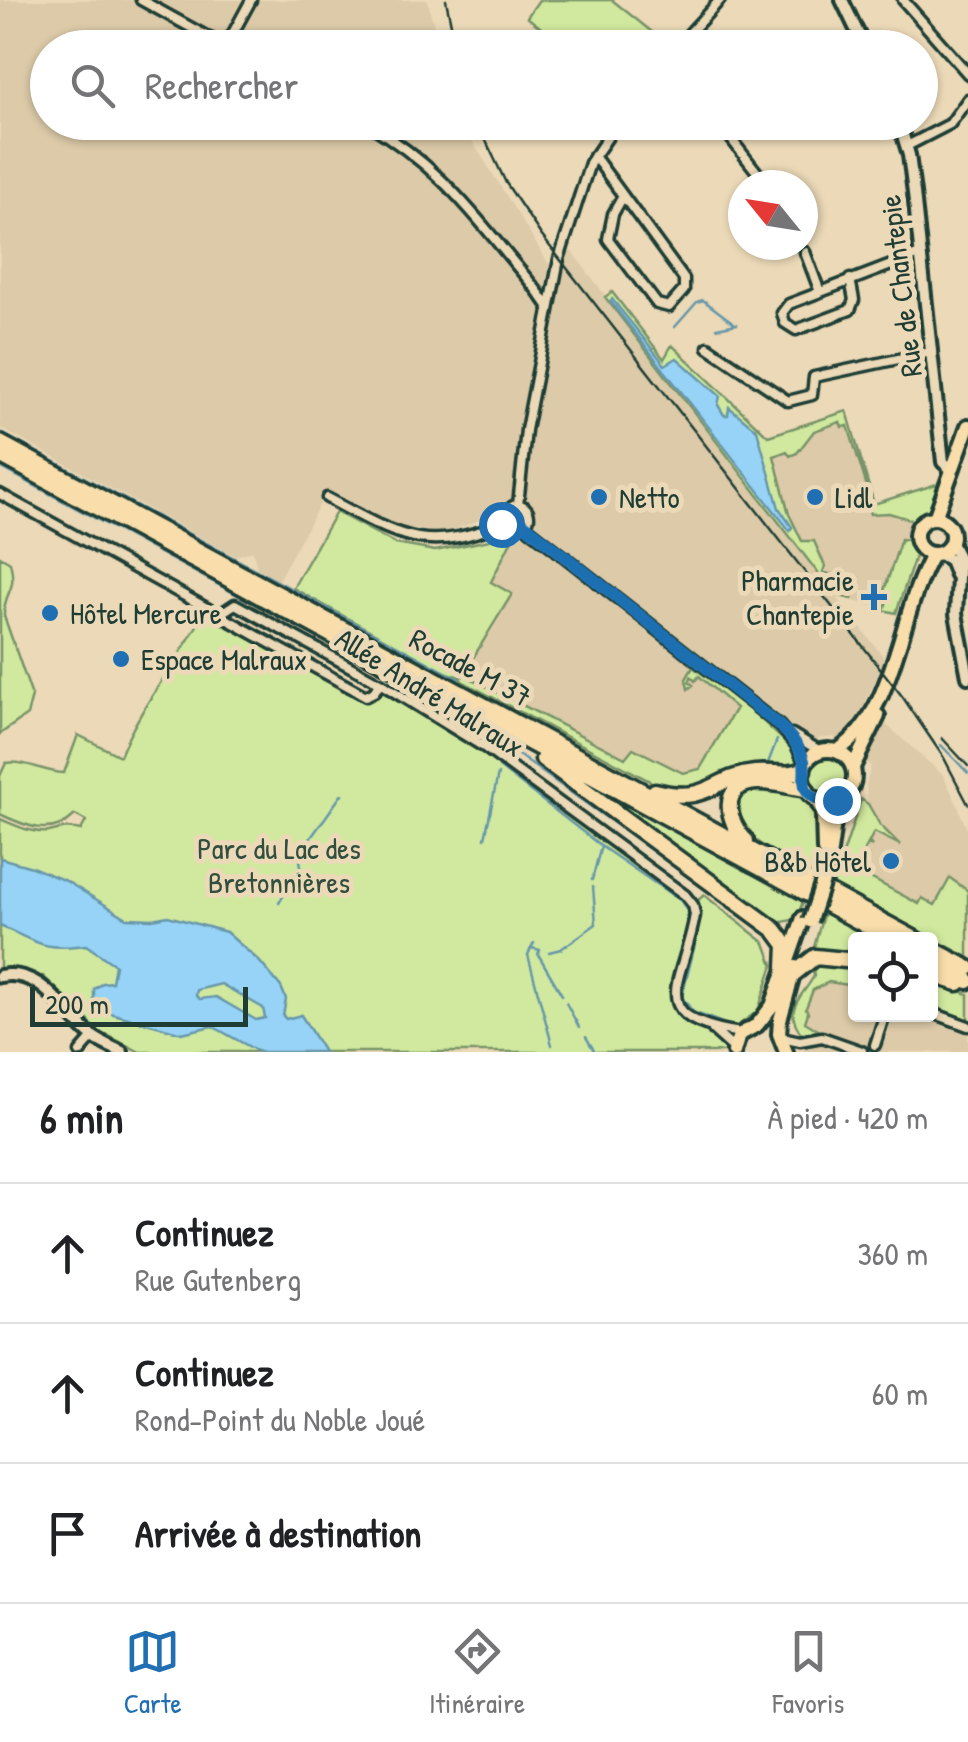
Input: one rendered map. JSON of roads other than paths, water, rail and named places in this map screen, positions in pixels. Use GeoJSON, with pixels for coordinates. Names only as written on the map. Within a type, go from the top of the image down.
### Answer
{"type":"FeatureCollection","features":[{"type":"Feature","properties":{"kind":"highway","name":"Rocade M 37"},"geometry":{"type":"LineString","coordinates":[[0,442],[901,932]]}},
{"type":"Feature","properties":{"kind":"highway","name":"Rocade M 37"},"geometry":{"type":"LineString","coordinates":[[0,456],[877,932]]}},
{"type":"Feature","properties":{"kind":"highway"},"geometry":{"type":"LineString","coordinates":[[500,727],[776,930],[786,946],[789,971],[815,957],[848,960]]}},
{"type":"Feature","properties":{"kind":"highway"},"geometry":{"type":"LineString","coordinates":[[642,791],[688,796],[754,773],[789,776],[804,767]]}},
{"type":"Feature","properties":{"kind":"highway"},"geometry":{"type":"LineString","coordinates":[[766,858],[733,826],[728,812],[733,796],[754,782],[811,794]]}},
{"type":"Feature","properties":{"kind":"highway"},"geometry":{"type":"LineString","coordinates":[[938,952],[968,968]]}},
{"type":"Feature","properties":{"kind":"highway"},"geometry":{"type":"LineString","coordinates":[[938,966],[968,983]]}},
{"type":"Feature","properties":{"kind":"highway"},"geometry":{"type":"LineString","coordinates":[[938,976],[968,983]]}},
{"type":"Feature","properties":{"kind":"main road"},"geometry":{"type":"LineString","coordinates":[[940,520],[963,454],[968,426]]}},
{"type":"Feature","properties":{"kind":"main road"},"geometry":{"type":"LineString","coordinates":[[940,520],[952,470],[963,454]]}},
{"type":"Feature","properties":{"kind":"main road"},"geometry":{"type":"LineString","coordinates":[[786,1052],[780,1036],[789,971],[824,864],[837,800],[852,787],[852,767],[878,716],[922,573],[932,553],[951,543],[951,532],[940,520]]}},
{"type":"Feature","properties":{"kind":"main road"},"geometry":{"type":"LineString","coordinates":[[932,553],[918,544],[916,532],[922,524],[940,520]]}},
{"type":"Feature","properties":{"kind":"main road"},"geometry":{"type":"LineString","coordinates":[[824,864],[823,814],[811,794],[804,767],[820,751],[837,751],[854,738],[887,677]]}},
{"type":"Feature","properties":{"kind":"main road"},"geometry":{"type":"LineString","coordinates":[[837,751],[852,767]]}},
{"type":"Feature","properties":{"kind":"main road"},"geometry":{"type":"LineString","coordinates":[[811,794],[837,800]]}},
{"type":"Feature","properties":{"kind":"main road"},"geometry":{"type":"LineString","coordinates":[[734,1050],[741,1033],[757,1025],[772,1006],[789,971]]}},
{"type":"Feature","properties":{"kind":"main road"},"geometry":{"type":"LineString","coordinates":[[757,1025],[769,1027],[780,1036]]}},
{"type":"Feature","properties":{"kind":"street"},"geometry":{"type":"LineString","coordinates":[[142,0],[196,30]]}},
{"type":"Feature","properties":{"kind":"street"},"geometry":{"type":"LineString","coordinates":[[236,30],[251,0]]}},
{"type":"Feature","properties":{"kind":"street"},"geometry":{"type":"LineString","coordinates":[[692,30],[720,0]]}},
{"type":"Feature","properties":{"kind":"street"},"geometry":{"type":"LineString","coordinates":[[842,0],[856,30]]}},
{"type":"Feature","properties":{"kind":"street"},"geometry":{"type":"LineString","coordinates":[[903,0],[929,30]]}},
{"type":"Feature","properties":{"kind":"street"},"geometry":{"type":"LineString","coordinates":[[938,40],[968,74]]}},
{"type":"Feature","properties":{"kind":"street"},"geometry":{"type":"LineString","coordinates":[[938,130],[958,117],[968,99]]}},
{"type":"Feature","properties":{"kind":"street"},"geometry":{"type":"LineString","coordinates":[[392,140],[447,182],[549,308]]}},
{"type":"Feature","properties":{"kind":"street"},"geometry":{"type":"LineString","coordinates":[[518,505],[526,430],[554,278],[594,156],[605,140]]}},
{"type":"Feature","properties":{"kind":"street"},"geometry":{"type":"LineString","coordinates":[[732,140],[755,170]]}},
{"type":"Feature","properties":{"kind":"street","name":"Rue de Chantepie"},"geometry":{"type":"LineString","coordinates":[[905,140],[944,462],[952,470]]}},
{"type":"Feature","properties":{"kind":"street"},"geometry":{"type":"LineString","coordinates":[[907,146],[919,140]]}},
{"type":"Feature","properties":{"kind":"street"},"geometry":{"type":"LineString","coordinates":[[594,156],[686,283],[669,307],[657,304],[608,239],[622,198]]}},
{"type":"Feature","properties":{"kind":"street"},"geometry":{"type":"LineString","coordinates":[[850,279],[854,300],[850,310],[796,330],[783,320],[785,306],[850,279],[920,254]]}},
{"type":"Feature","properties":{"kind":"street"},"geometry":{"type":"LineString","coordinates":[[808,260],[820,292]]}},
{"type":"Feature","properties":{"kind":"street"},"geometry":{"type":"LineString","coordinates":[[531,282],[544,284],[554,278]]}},
{"type":"Feature","properties":{"kind":"street"},"geometry":{"type":"LineString","coordinates":[[708,347],[788,402],[812,395],[814,378],[931,352]]}},
{"type":"Feature","properties":{"kind":"street"},"geometry":{"type":"LineString","coordinates":[[943,445],[963,454]]}},
{"type":"Feature","properties":{"kind":"street","name":"Allée André Malraux"},"geometry":{"type":"LineString","coordinates":[[0,494],[220,614],[235,604],[380,683],[484,748],[690,900],[695,921],[674,996],[686,1014],[710,1027],[734,1050]]}},
{"type":"Feature","properties":{"kind":"street"},"geometry":{"type":"LineString","coordinates":[[326,498],[390,532],[413,539],[461,538],[509,521]]}},
{"type":"Feature","properties":{"kind":"street"},"geometry":{"type":"LineString","coordinates":[[509,521],[509,510],[518,505]]}},
{"type":"Feature","properties":{"kind":"street"},"geometry":{"type":"LineString","coordinates":[[518,505],[529,512],[524,524]]}},
{"type":"Feature","properties":{"kind":"street"},"geometry":{"type":"LineString","coordinates":[[509,521],[516,526],[524,524]]}},
{"type":"Feature","properties":{"kind":"street"},"geometry":{"type":"LineString","coordinates":[[524,524],[780,726],[820,751]]}},
{"type":"Feature","properties":{"kind":"street"},"geometry":{"type":"LineString","coordinates":[[951,543],[959,559],[956,581]]}},
{"type":"Feature","properties":{"kind":"street"},"geometry":{"type":"LineString","coordinates":[[932,553],[954,565],[957,628],[968,677]]}},
{"type":"Feature","properties":{"kind":"street"},"geometry":{"type":"LineString","coordinates":[[220,614],[366,696],[380,683]]}},
{"type":"Feature","properties":{"kind":"street"},"geometry":{"type":"LineString","coordinates":[[780,726],[796,745],[804,767]]}},
{"type":"Feature","properties":{"kind":"street"},"geometry":{"type":"LineString","coordinates":[[0,976],[16,974],[32,979],[93,1037],[122,1052]]}},
{"type":"Feature","properties":{"kind":"street"},"geometry":{"type":"LineString","coordinates":[[938,1015],[968,1026]]}},
{"type":"Feature","properties":{"kind":"street"},"geometry":{"type":"LineString","coordinates":[[780,1036],[800,1040],[822,1036],[862,1051],[866,1046],[878,1048],[883,1022]]}},
{"type":"Feature","properties":{"kind":"street"},"geometry":{"type":"LineString","coordinates":[[710,1027],[741,1033]]}},
{"type":"Feature","properties":{"kind":"street"},"geometry":{"type":"LineString","coordinates":[[80,1052],[93,1037]]}},
{"type":"Feature","properties":{"kind":"street"},"geometry":{"type":"LineString","coordinates":[[786,1052],[800,1040]]}},
{"type":"Feature","properties":{"kind":"water"},"geometry":{"type":"Polygon","coordinates":[[[610,301],[665,365],[677,358],[720,396],[718,405],[724,415],[728,415],[729,407],[757,430],[779,508],[792,527],[790,531],[610,301]]]}},
{"type":"Feature","properties":{"kind":"water"},"geometry":{"type":"Polygon","coordinates":[[[0,858],[66,881],[127,918],[168,916],[226,932],[281,987],[286,999],[283,1016],[286,1019],[301,1015],[324,1052],[259,1052],[212,1026],[182,1033],[103,1011],[94,1003],[94,989],[112,982],[115,965],[86,945],[49,946],[0,926],[0,858]],[[221,984],[197,990],[200,999],[216,997],[256,1020],[265,1018],[263,1008],[221,984]]]}},
{"type":"Feature","properties":{"kind":"waterway"},"geometry":{"type":"LineString","coordinates":[[675,327],[703,300],[735,324]]}},
{"type":"Feature","properties":{"kind":"waterway"},"geometry":{"type":"LineString","coordinates":[[717,328],[737,324]]}},
{"type":"Feature","properties":{"kind":"waterway"},"geometry":{"type":"LineString","coordinates":[[0,432],[459,679]]}},
{"type":"Feature","properties":{"kind":"waterway"},"geometry":{"type":"LineString","coordinates":[[0,467],[388,676],[493,737],[768,933]]}},
{"type":"Feature","properties":{"kind":"waterway"},"geometry":{"type":"LineString","coordinates":[[768,763],[777,740]]}},
{"type":"Feature","properties":{"kind":"waterway"},"geometry":{"type":"LineString","coordinates":[[941,745],[968,773]]}},
{"type":"Feature","properties":{"kind":"waterway"},"geometry":{"type":"LineString","coordinates":[[499,767],[601,846],[592,880]]}},
{"type":"Feature","properties":{"kind":"waterway"},"geometry":{"type":"LineString","coordinates":[[485,838],[498,774]]}},
{"type":"Feature","properties":{"kind":"waterway"},"geometry":{"type":"LineString","coordinates":[[300,853],[342,794]]}},
{"type":"Feature","properties":{"kind":"waterway"},"geometry":{"type":"LineString","coordinates":[[602,847],[681,901],[687,911],[687,922]]}},
{"type":"Feature","properties":{"kind":"waterway"},"geometry":{"type":"LineString","coordinates":[[279,903],[301,866],[300,860]]}},
{"type":"Feature","properties":{"kind":"waterway"},"geometry":{"type":"LineString","coordinates":[[549,952],[561,949],[596,924],[593,887]]}},
{"type":"Feature","properties":{"kind":"waterway"},"geometry":{"type":"LineString","coordinates":[[697,936],[682,997],[693,1012],[725,1024]]}},
{"type":"Feature","properties":{"kind":"waterway"},"geometry":{"type":"LineString","coordinates":[[534,943],[531,948],[540,950],[538,954],[562,995]]}},
{"type":"Feature","properties":{"kind":"waterway"},"geometry":{"type":"LineString","coordinates":[[531,948],[528,955],[552,1045]]}},
{"type":"Feature","properties":{"kind":"waterway"},"geometry":{"type":"LineString","coordinates":[[566,1003],[579,1027]]}},
{"type":"Feature","properties":{"kind":"waterway"},"geometry":{"type":"LineString","coordinates":[[586,1037],[595,1052]]}},
{"type":"Feature","properties":{"kind":"railway"},"geometry":{"type":"LineString","coordinates":[[446,0],[452,30]]}},
{"type":"Feature","properties":{"kind":"railway"},"geometry":{"type":"LineString","coordinates":[[486,140],[506,183],[541,235],[902,696],[944,758],[968,804]]}},
{"type":"Feature","properties":{"kind":"railway"},"geometry":{"type":"LineString","coordinates":[[942,738],[968,766]]}},
{"type":"Feature","properties":{"kind":"place","name":"Netto"},"geometry":{"type":"Point","coordinates":[599,497]}},
{"type":"Feature","properties":{"kind":"place","name":"Lidl"},"geometry":{"type":"Point","coordinates":[815,497]}},
{"type":"Feature","properties":{"kind":"place","name":"Pharmacie Chantepie"},"geometry":{"type":"Point","coordinates":[874,597]}},
{"type":"Feature","properties":{"kind":"place","name":"Hôtel Mercure"},"geometry":{"type":"Point","coordinates":[50,613]}},
{"type":"Feature","properties":{"kind":"place","name":"Espace Malraux"},"geometry":{"type":"Point","coordinates":[121,659]}},
{"type":"Feature","properties":{"kind":"place","name":"B&b Hôtel"},"geometry":{"type":"Point","coordinates":[891,861]}},
{"type":"Feature","properties":{"kind":"park label","name":"Parc du Lac des Bretonnières"},"geometry":{"type":"Point","coordinates":[279,865]}}]}
